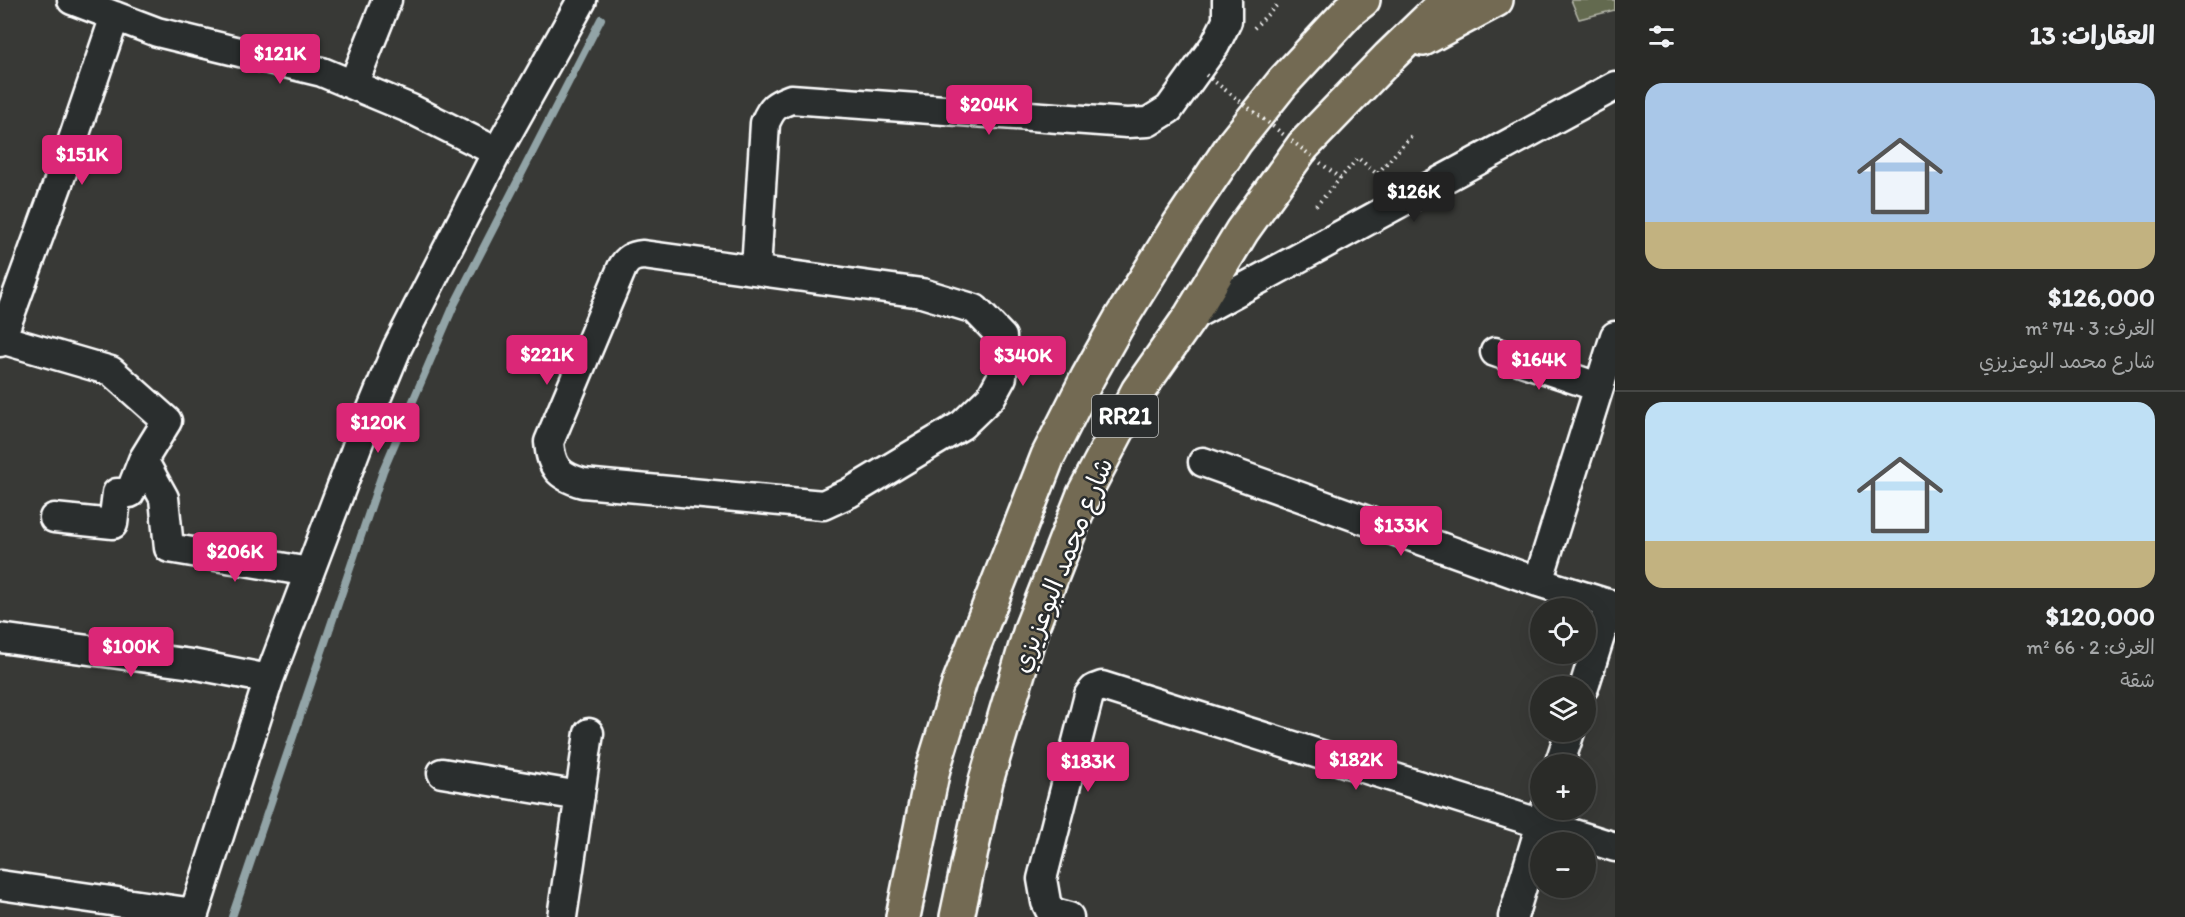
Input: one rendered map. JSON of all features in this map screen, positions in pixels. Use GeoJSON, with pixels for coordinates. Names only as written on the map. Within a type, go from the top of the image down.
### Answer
{"type":"FeatureCollection","features":[{"type":"Feature","properties":{"kind":"highway","name":"شارع محمد البوعزيزي"},"geometry":{"type":"LineString","coordinates":[[957,917],[986,781],[1031,630],[1084,494],[1138,391],[1190,317],[1242,231],[1304,146],[1389,57],[1448,0]]}},
{"type":"Feature","properties":{"kind":"highway"},"geometry":{"type":"LineString","coordinates":[[1389,57],[1496,0]]}},
{"type":"Feature","properties":{"kind":"highway","name":"شارع محمد البوعزيزي"},"geometry":{"type":"LineString","coordinates":[[903,917],[933,769],[960,681],[1048,456],[1114,329],[1179,225],[1235,142],[1269,99],[1357,4]]}},
{"type":"Feature","properties":{"kind":"street"},"geometry":{"type":"LineString","coordinates":[[72,0],[187,41],[322,72],[411,109],[497,152]]}},
{"type":"Feature","properties":{"kind":"street"},"geometry":{"type":"LineString","coordinates":[[353,85],[387,0]]}},
{"type":"Feature","properties":{"kind":"street"},"geometry":{"type":"LineString","coordinates":[[0,885],[193,915],[269,679],[364,428],[397,348],[497,152],[582,0]]}},
{"type":"Feature","properties":{"kind":"street"},"geometry":{"type":"LineString","coordinates":[[756,270],[765,123],[771,109],[779,104],[791,99],[1115,122],[1148,122],[1158,118],[1169,109],[1215,45],[1227,21],[1227,0]]}},
{"type":"Feature","properties":{"kind":"street"},"geometry":{"type":"LineString","coordinates":[[54,518],[113,524],[117,493],[130,493],[143,460],[167,421],[111,371],[1,341],[115,16]]}},
{"type":"Feature","properties":{"kind":"street"},"geometry":{"type":"LineString","coordinates":[[1190,317],[1615,86]]}},
{"type":"Feature","properties":{"kind":"street"},"geometry":{"type":"LineString","coordinates":[[643,255],[756,270],[922,293],[975,309],[1002,337],[1002,377],[991,397],[962,425],[849,493],[823,505],[583,483],[558,472],[550,458],[549,442],[627,260],[643,255]]}},
{"type":"Feature","properties":{"kind":"street"},"geometry":{"type":"LineString","coordinates":[[1538,582],[1615,336]]}},
{"type":"Feature","properties":{"kind":"street"},"geometry":{"type":"LineString","coordinates":[[1495,352],[1598,387]]}},
{"type":"Feature","properties":{"kind":"street"},"geometry":{"type":"LineString","coordinates":[[143,460],[164,498],[169,548],[309,572]]}},
{"type":"Feature","properties":{"kind":"street"},"geometry":{"type":"LineString","coordinates":[[1203,462],[1538,582],[1613,605],[1588,676]]}},
{"type":"Feature","properties":{"kind":"street"},"geometry":{"type":"LineString","coordinates":[[0,638],[192,663],[269,679]]}},
{"type":"Feature","properties":{"kind":"street"},"geometry":{"type":"LineString","coordinates":[[1069,917],[1052,912],[1046,902],[1042,879],[1089,695],[1094,689],[1102,687],[1530,813]]}},
{"type":"Feature","properties":{"kind":"street"},"geometry":{"type":"LineString","coordinates":[[562,917],[589,733]]}},
{"type":"Feature","properties":{"kind":"street"},"geometry":{"type":"LineString","coordinates":[[442,773],[580,796]]}},
{"type":"Feature","properties":{"kind":"street"},"geometry":{"type":"LineString","coordinates":[[1513,917],[1542,820]]}},
{"type":"Feature","properties":{"kind":"street"},"geometry":{"type":"LineString","coordinates":[[1550,820],[1615,847]]}},
{"type":"Feature","properties":{"kind":"path"},"geometry":{"type":"LineString","coordinates":[[1206,75],[1340,178]]}},
{"type":"Feature","properties":{"kind":"path"},"geometry":{"type":"LineString","coordinates":[[1316,206],[1358,158],[1377,174],[1413,134]]}},
{"type":"Feature","properties":{"kind":"green space"},"geometry":{"type":"Polygon","coordinates":[[[1571,0],[1615,0],[1615,10],[1579,19],[1571,0]]]}},
{"type":"Feature","properties":{"kind":"waterway"},"geometry":{"type":"LineString","coordinates":[[232,917],[383,471],[454,305],[601,19]]}}]}
